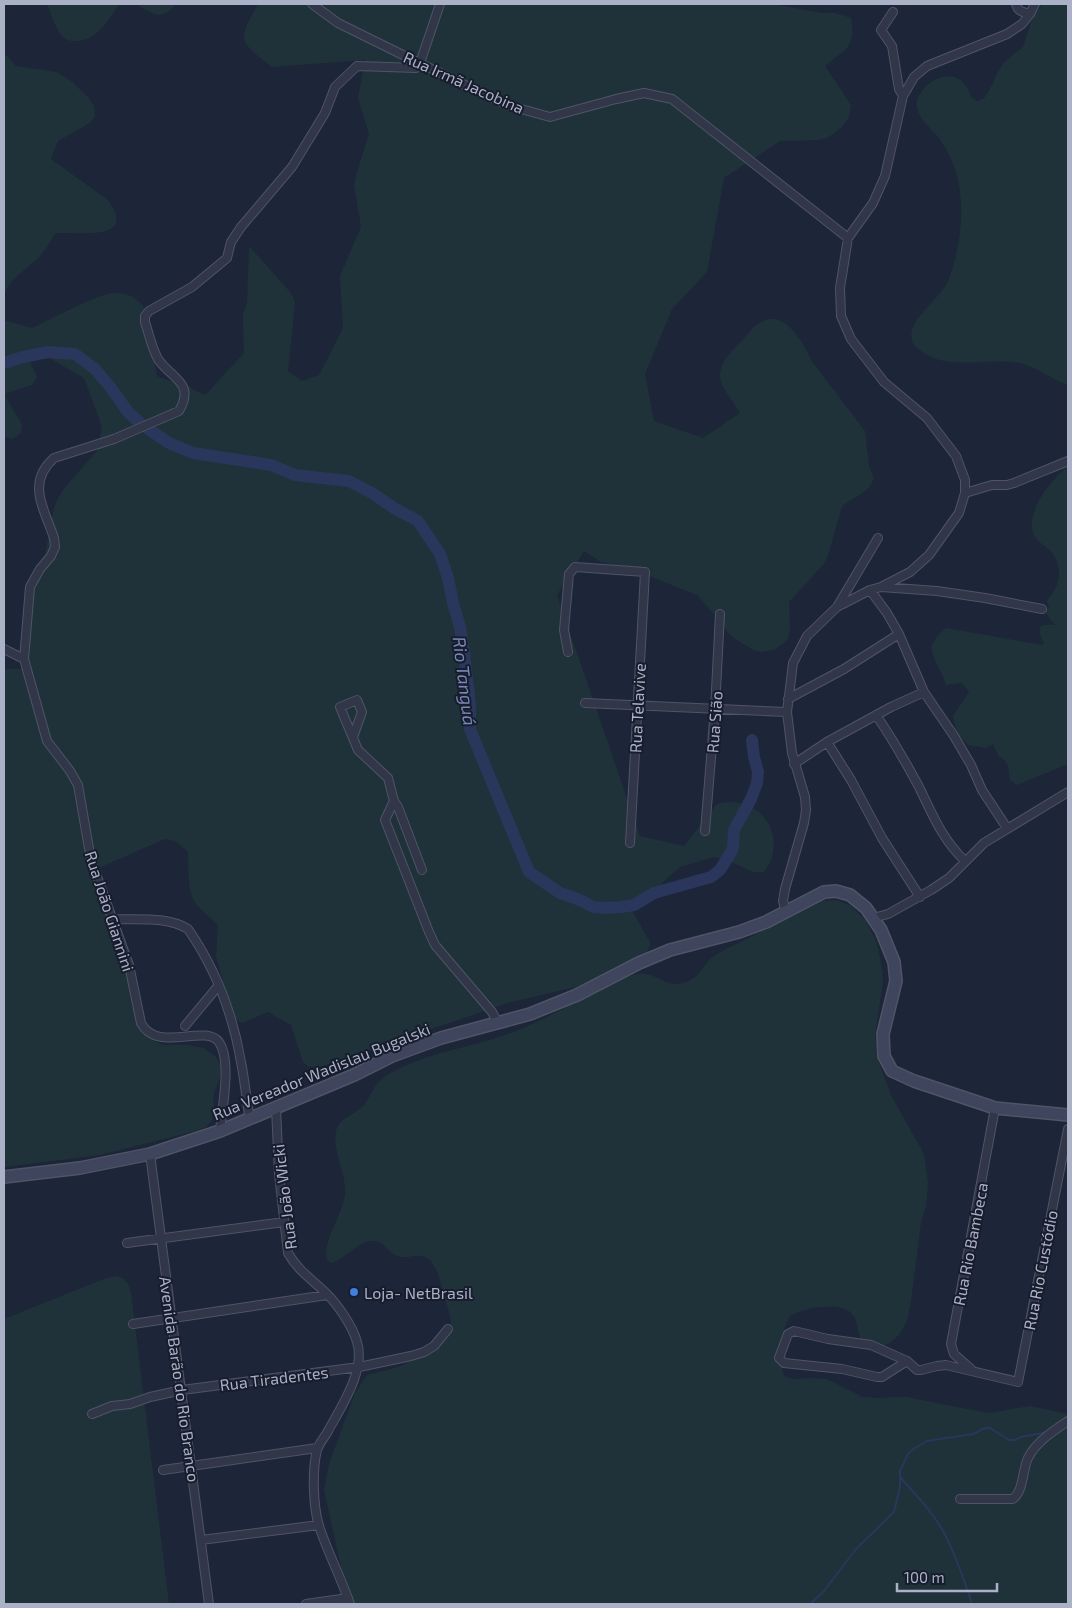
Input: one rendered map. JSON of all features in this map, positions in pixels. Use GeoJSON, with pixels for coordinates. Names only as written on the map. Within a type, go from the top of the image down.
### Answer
{"type":"FeatureCollection","features":[{"type":"Feature","properties":{"kind":"main road","name":"Rua Vereador Wadislau Bugalski"},"geometry":{"type":"LineString","coordinates":[[4,1177],[80,1168],[150,1154],[220,1131],[354,1075],[392,1056],[441,1038],[530,1014],[577,995],[639,963],[670,950],[739,932],[766,922],[824,892],[836,891],[850,895],[866,908],[881,930],[894,962],[896,981],[883,1034],[884,1056],[892,1071],[914,1081],[995,1108],[1068,1115]]}},
{"type":"Feature","properties":{"kind":"street","name":"Rua Irmã Jacobina"},"geometry":{"type":"LineString","coordinates":[[312,4],[323,8],[338,23],[507,105],[550,117],[616,98],[644,93],[672,99],[848,238]]}},
{"type":"Feature","properties":{"kind":"street"},"geometry":{"type":"LineString","coordinates":[[4,649],[24,659],[30,587],[40,569],[51,556],[54,547],[54,538],[38,488],[40,476],[47,465],[54,458],[114,439],[179,411],[184,403],[185,392],[177,378],[158,360],[145,322],[149,311],[192,287],[227,258],[231,242],[241,227],[292,167],[325,113],[335,87],[357,66],[416,68],[420,63],[440,4]]}},
{"type":"Feature","properties":{"kind":"street"},"geometry":{"type":"LineString","coordinates":[[1016,4],[1022,12],[1030,14]]}},
{"type":"Feature","properties":{"kind":"street"},"geometry":{"type":"LineString","coordinates":[[837,607],[910,572],[929,555],[959,513],[965,494],[965,480],[956,456],[927,418],[884,382],[851,339],[842,316],[840,288],[848,238],[873,203],[885,176],[903,96],[914,77],[927,66],[1007,34],[1022,24],[1035,4]]}},
{"type":"Feature","properties":{"kind":"street"},"geometry":{"type":"LineString","coordinates":[[893,12],[881,30],[892,46],[899,88],[903,96]]}},
{"type":"Feature","properties":{"kind":"street"},"geometry":{"type":"LineString","coordinates":[[965,494],[992,485],[1014,483],[1068,461]]}},
{"type":"Feature","properties":{"kind":"street"},"geometry":{"type":"LineString","coordinates":[[786,912],[783,901],[785,889],[806,810],[805,796],[794,764],[787,712],[793,664],[807,636],[837,607],[878,538]]}},
{"type":"Feature","properties":{"kind":"street","name":"Rua Telavive"},"geometry":{"type":"LineString","coordinates":[[568,652],[564,630],[569,574],[575,567],[645,572],[630,843]]}},
{"type":"Feature","properties":{"kind":"street"},"geometry":{"type":"LineString","coordinates":[[881,587],[956,594],[1042,609]]}},
{"type":"Feature","properties":{"kind":"street"},"geometry":{"type":"LineString","coordinates":[[870,590],[887,613],[899,634],[924,692],[972,765],[982,790],[1007,828]]}},
{"type":"Feature","properties":{"kind":"street","name":"Rua Sião"},"geometry":{"type":"LineString","coordinates":[[705,830],[715,709],[720,614]]}},
{"type":"Feature","properties":{"kind":"street"},"geometry":{"type":"LineString","coordinates":[[788,699],[844,669],[899,634]]}},
{"type":"Feature","properties":{"kind":"street","name":"Rua João Giannini"},"geometry":{"type":"LineString","coordinates":[[24,659],[47,741],[70,771],[78,785],[91,860],[129,964],[141,1023],[145,1031],[153,1036],[174,1038],[209,1036],[215,1038],[220,1043],[226,1074],[220,1131]]}},
{"type":"Feature","properties":{"kind":"street"},"geometry":{"type":"LineString","coordinates":[[794,764],[827,742],[876,715],[924,692]]}},
{"type":"Feature","properties":{"kind":"street"},"geometry":{"type":"LineString","coordinates":[[585,703],[787,712]]}},
{"type":"Feature","properties":{"kind":"street"},"geometry":{"type":"LineString","coordinates":[[876,715],[902,755],[941,831],[965,861]]}},
{"type":"Feature","properties":{"kind":"street"},"geometry":{"type":"LineString","coordinates":[[352,737],[358,750],[388,778],[394,801],[422,870]]}},
{"type":"Feature","properties":{"kind":"street"},"geometry":{"type":"LineString","coordinates":[[827,742],[851,780],[882,838],[920,897]]}},
{"type":"Feature","properties":{"kind":"street"},"geometry":{"type":"LineString","coordinates":[[873,918],[888,914],[920,897],[949,878],[984,843],[1068,792]]}},
{"type":"Feature","properties":{"kind":"street"},"geometry":{"type":"LineString","coordinates":[[394,801],[385,820],[428,932],[435,945],[492,1012],[498,1023]]}},
{"type":"Feature","properties":{"kind":"street"},"geometry":{"type":"LineString","coordinates":[[113,919],[162,920],[182,925],[194,937],[219,984],[231,1019],[241,1060],[250,1119]]}},
{"type":"Feature","properties":{"kind":"street"},"geometry":{"type":"LineString","coordinates":[[185,1026],[219,984]]}},
{"type":"Feature","properties":{"kind":"street","name":"Rua João Wicki"},"geometry":{"type":"LineString","coordinates":[[276,1108],[279,1174],[288,1253],[294,1264],[341,1311],[357,1341],[359,1353],[359,1367],[346,1398],[318,1448],[314,1470],[314,1489],[319,1525],[349,1601]]}},
{"type":"Feature","properties":{"kind":"street","name":"Rua Rio Bambeca"},"geometry":{"type":"LineString","coordinates":[[973,1370],[954,1354],[951,1344],[995,1108]]}},
{"type":"Feature","properties":{"kind":"street","name":"Rua Rio Custódio"},"geometry":{"type":"LineString","coordinates":[[973,1370],[1018,1382],[1068,1129]]}},
{"type":"Feature","properties":{"kind":"street","name":"Avenida Barão do Rio Branco"},"geometry":{"type":"LineString","coordinates":[[150,1154],[209,1604]]}},
{"type":"Feature","properties":{"kind":"street"},"geometry":{"type":"LineString","coordinates":[[127,1243],[284,1222]]}},
{"type":"Feature","properties":{"kind":"street"},"geometry":{"type":"LineString","coordinates":[[132,1324],[327,1295]]}},
{"type":"Feature","properties":{"kind":"street","name":"Rua Tiradentes"},"geometry":{"type":"LineString","coordinates":[[92,1414],[112,1406],[130,1404],[150,1397],[182,1390],[359,1367],[411,1356],[424,1352],[434,1346],[448,1329]]}},
{"type":"Feature","properties":{"kind":"street"},"geometry":{"type":"LineString","coordinates":[[907,1361],[882,1377],[877,1377],[842,1369],[784,1363],[779,1358],[788,1334],[794,1331],[828,1339],[871,1345],[907,1361],[917,1370],[946,1365],[973,1370]]}},
{"type":"Feature","properties":{"kind":"street"},"geometry":{"type":"LineString","coordinates":[[960,1499],[1013,1499],[1018,1492],[1027,1459],[1034,1448],[1047,1436],[1068,1422]]}},
{"type":"Feature","properties":{"kind":"street"},"geometry":{"type":"LineString","coordinates":[[163,1470],[318,1448]]}},
{"type":"Feature","properties":{"kind":"street"},"geometry":{"type":"LineString","coordinates":[[201,1540],[319,1525]]}},
{"type":"Feature","properties":{"kind":"street"},"geometry":{"type":"LineString","coordinates":[[306,1604],[349,1601]]}},
{"type":"Feature","properties":{"kind":"shaded area"},"geometry":{"type":"Polygon","coordinates":[[[47,4],[119,4],[97,33],[84,40],[71,41],[67,40],[60,33],[47,4]]]}},
{"type":"Feature","properties":{"kind":"shaded area"},"geometry":{"type":"Polygon","coordinates":[[[137,4],[176,4],[166,13],[157,15],[137,4]]]}},
{"type":"Feature","properties":{"kind":"shaded area"},"geometry":{"type":"Polygon","coordinates":[[[258,4],[773,4],[822,13],[835,13],[851,18],[851,42],[844,51],[825,66],[851,105],[849,117],[843,126],[829,137],[819,140],[780,141],[724,178],[707,272],[672,309],[645,374],[654,421],[703,438],[740,413],[721,380],[722,365],[727,357],[758,324],[773,319],[781,321],[794,331],[811,360],[865,431],[869,466],[874,478],[872,483],[865,491],[842,506],[828,556],[823,565],[789,602],[790,632],[787,640],[773,650],[762,652],[753,650],[737,640],[728,633],[722,623],[697,595],[636,571],[601,562],[584,551],[557,595],[640,836],[684,846],[716,805],[724,802],[739,803],[760,813],[767,821],[774,841],[773,852],[764,872],[753,872],[727,860],[714,857],[680,867],[632,910],[650,942],[646,953],[636,960],[576,987],[511,1002],[317,1068],[308,1066],[303,1062],[291,1025],[268,1012],[242,1023],[233,1018],[216,956],[218,926],[194,901],[189,881],[188,852],[175,841],[165,839],[94,870],[129,963],[131,1001],[139,1025],[152,1040],[163,1045],[188,1045],[204,1048],[215,1056],[220,1064],[220,1076],[213,1097],[212,1120],[206,1127],[196,1131],[100,1155],[4,1167],[4,669],[21,669],[29,628],[30,593],[44,559],[54,508],[65,487],[97,451],[102,427],[84,378],[42,354],[30,361],[37,377],[32,385],[4,394],[4,320],[32,328],[96,298],[119,293],[137,300],[146,311],[157,376],[185,385],[205,395],[244,353],[243,314],[247,303],[249,246],[291,293],[295,302],[288,371],[302,381],[319,375],[343,328],[340,276],[361,227],[354,185],[369,134],[358,98],[365,60],[272,67],[253,51],[244,40],[247,26],[258,4]]]}},
{"type":"Feature","properties":{"kind":"shaded area"},"geometry":{"type":"Polygon","coordinates":[[[1042,4],[1068,4],[1068,385],[1024,364],[999,361],[960,362],[936,359],[916,347],[911,335],[918,319],[947,283],[957,251],[961,219],[959,183],[955,171],[939,138],[920,116],[917,108],[918,99],[922,91],[929,84],[938,78],[947,76],[957,78],[965,85],[971,97],[977,101],[984,98],[1004,62],[1023,47],[1031,22],[1042,4]]]}},
{"type":"Feature","properties":{"kind":"shaded area"},"geometry":{"type":"Polygon","coordinates":[[[4,53],[16,66],[57,72],[71,81],[88,97],[94,106],[95,116],[90,123],[58,141],[51,159],[108,200],[115,213],[116,223],[111,229],[102,232],[56,233],[40,256],[14,279],[6,290],[4,297],[4,53]]]}},
{"type":"Feature","properties":{"kind":"shaded area"},"geometry":{"type":"Polygon","coordinates":[[[4,394],[22,426],[20,434],[12,439],[4,436],[4,394]]]}},
{"type":"Feature","properties":{"kind":"shaded area"},"geometry":{"type":"Polygon","coordinates":[[[1068,466],[1068,764],[1017,785],[1010,780],[1007,763],[999,757],[993,744],[986,748],[968,745],[957,733],[953,716],[969,692],[962,683],[946,685],[931,647],[938,635],[946,628],[1042,645],[1044,643],[1040,635],[1040,627],[1055,625],[1045,612],[1049,608],[1047,600],[1055,589],[1059,570],[1055,558],[1034,535],[1032,526],[1033,516],[1036,506],[1048,487],[1068,466]]]}},
{"type":"Feature","properties":{"kind":"shaded area"},"geometry":{"type":"Polygon","coordinates":[[[836,900],[850,905],[866,921],[877,943],[883,982],[875,1035],[877,1057],[891,1095],[924,1154],[928,1183],[926,1206],[921,1222],[907,1321],[899,1335],[882,1347],[861,1341],[855,1318],[847,1310],[822,1307],[804,1310],[790,1316],[784,1329],[785,1348],[782,1369],[784,1376],[793,1379],[827,1379],[863,1397],[906,1397],[988,1413],[1030,1406],[1068,1414],[1068,1604],[349,1604],[324,1490],[329,1464],[355,1393],[367,1375],[413,1361],[436,1348],[450,1333],[451,1323],[438,1273],[427,1258],[423,1256],[397,1256],[382,1244],[370,1241],[359,1246],[338,1261],[332,1263],[327,1260],[326,1252],[330,1234],[341,1208],[345,1191],[335,1143],[335,1135],[339,1124],[362,1107],[380,1080],[400,1068],[435,1055],[506,1035],[557,1012],[614,982],[633,975],[646,974],[672,984],[686,982],[700,972],[710,959],[722,951],[823,901],[836,900]]]}},
{"type":"Feature","properties":{"kind":"shaded area"},"geometry":{"type":"Polygon","coordinates":[[[116,1276],[126,1282],[131,1293],[169,1604],[4,1604],[4,1319],[106,1278],[116,1276]]]}},
{"type":"Feature","properties":{"kind":"waterway","name":"Rio Tanguá"},"geometry":{"type":"LineString","coordinates":[[4,363],[48,352],[75,354],[95,369],[128,412],[141,424]]}},
{"type":"Feature","properties":{"kind":"waterway","name":"Rio Tanguá"},"geometry":{"type":"LineString","coordinates":[[148,429],[169,443],[193,453],[271,465],[295,475],[349,481],[418,521],[440,554],[448,578],[460,627],[464,653],[470,704],[470,729],[529,872],[560,893],[593,907],[621,907],[634,905],[654,893],[711,877],[720,870],[733,848],[734,830],[751,799],[757,783],[758,772],[752,740]]}},
{"type":"Feature","properties":{"kind":"waterway"},"geometry":{"type":"LineString","coordinates":[[810,1604],[824,1591],[856,1549],[894,1512],[900,1487],[900,1471],[912,1450],[927,1441],[973,1434],[985,1428],[990,1428],[1009,1440],[1048,1432]]}},
{"type":"Feature","properties":{"kind":"waterway"},"geometry":{"type":"LineString","coordinates":[[900,1477],[939,1524],[956,1558],[972,1603]]}},
{"type":"Feature","properties":{"kind":"place","name":"Loja- NetBrasil"},"geometry":{"type":"Point","coordinates":[354,1292]}}]}
